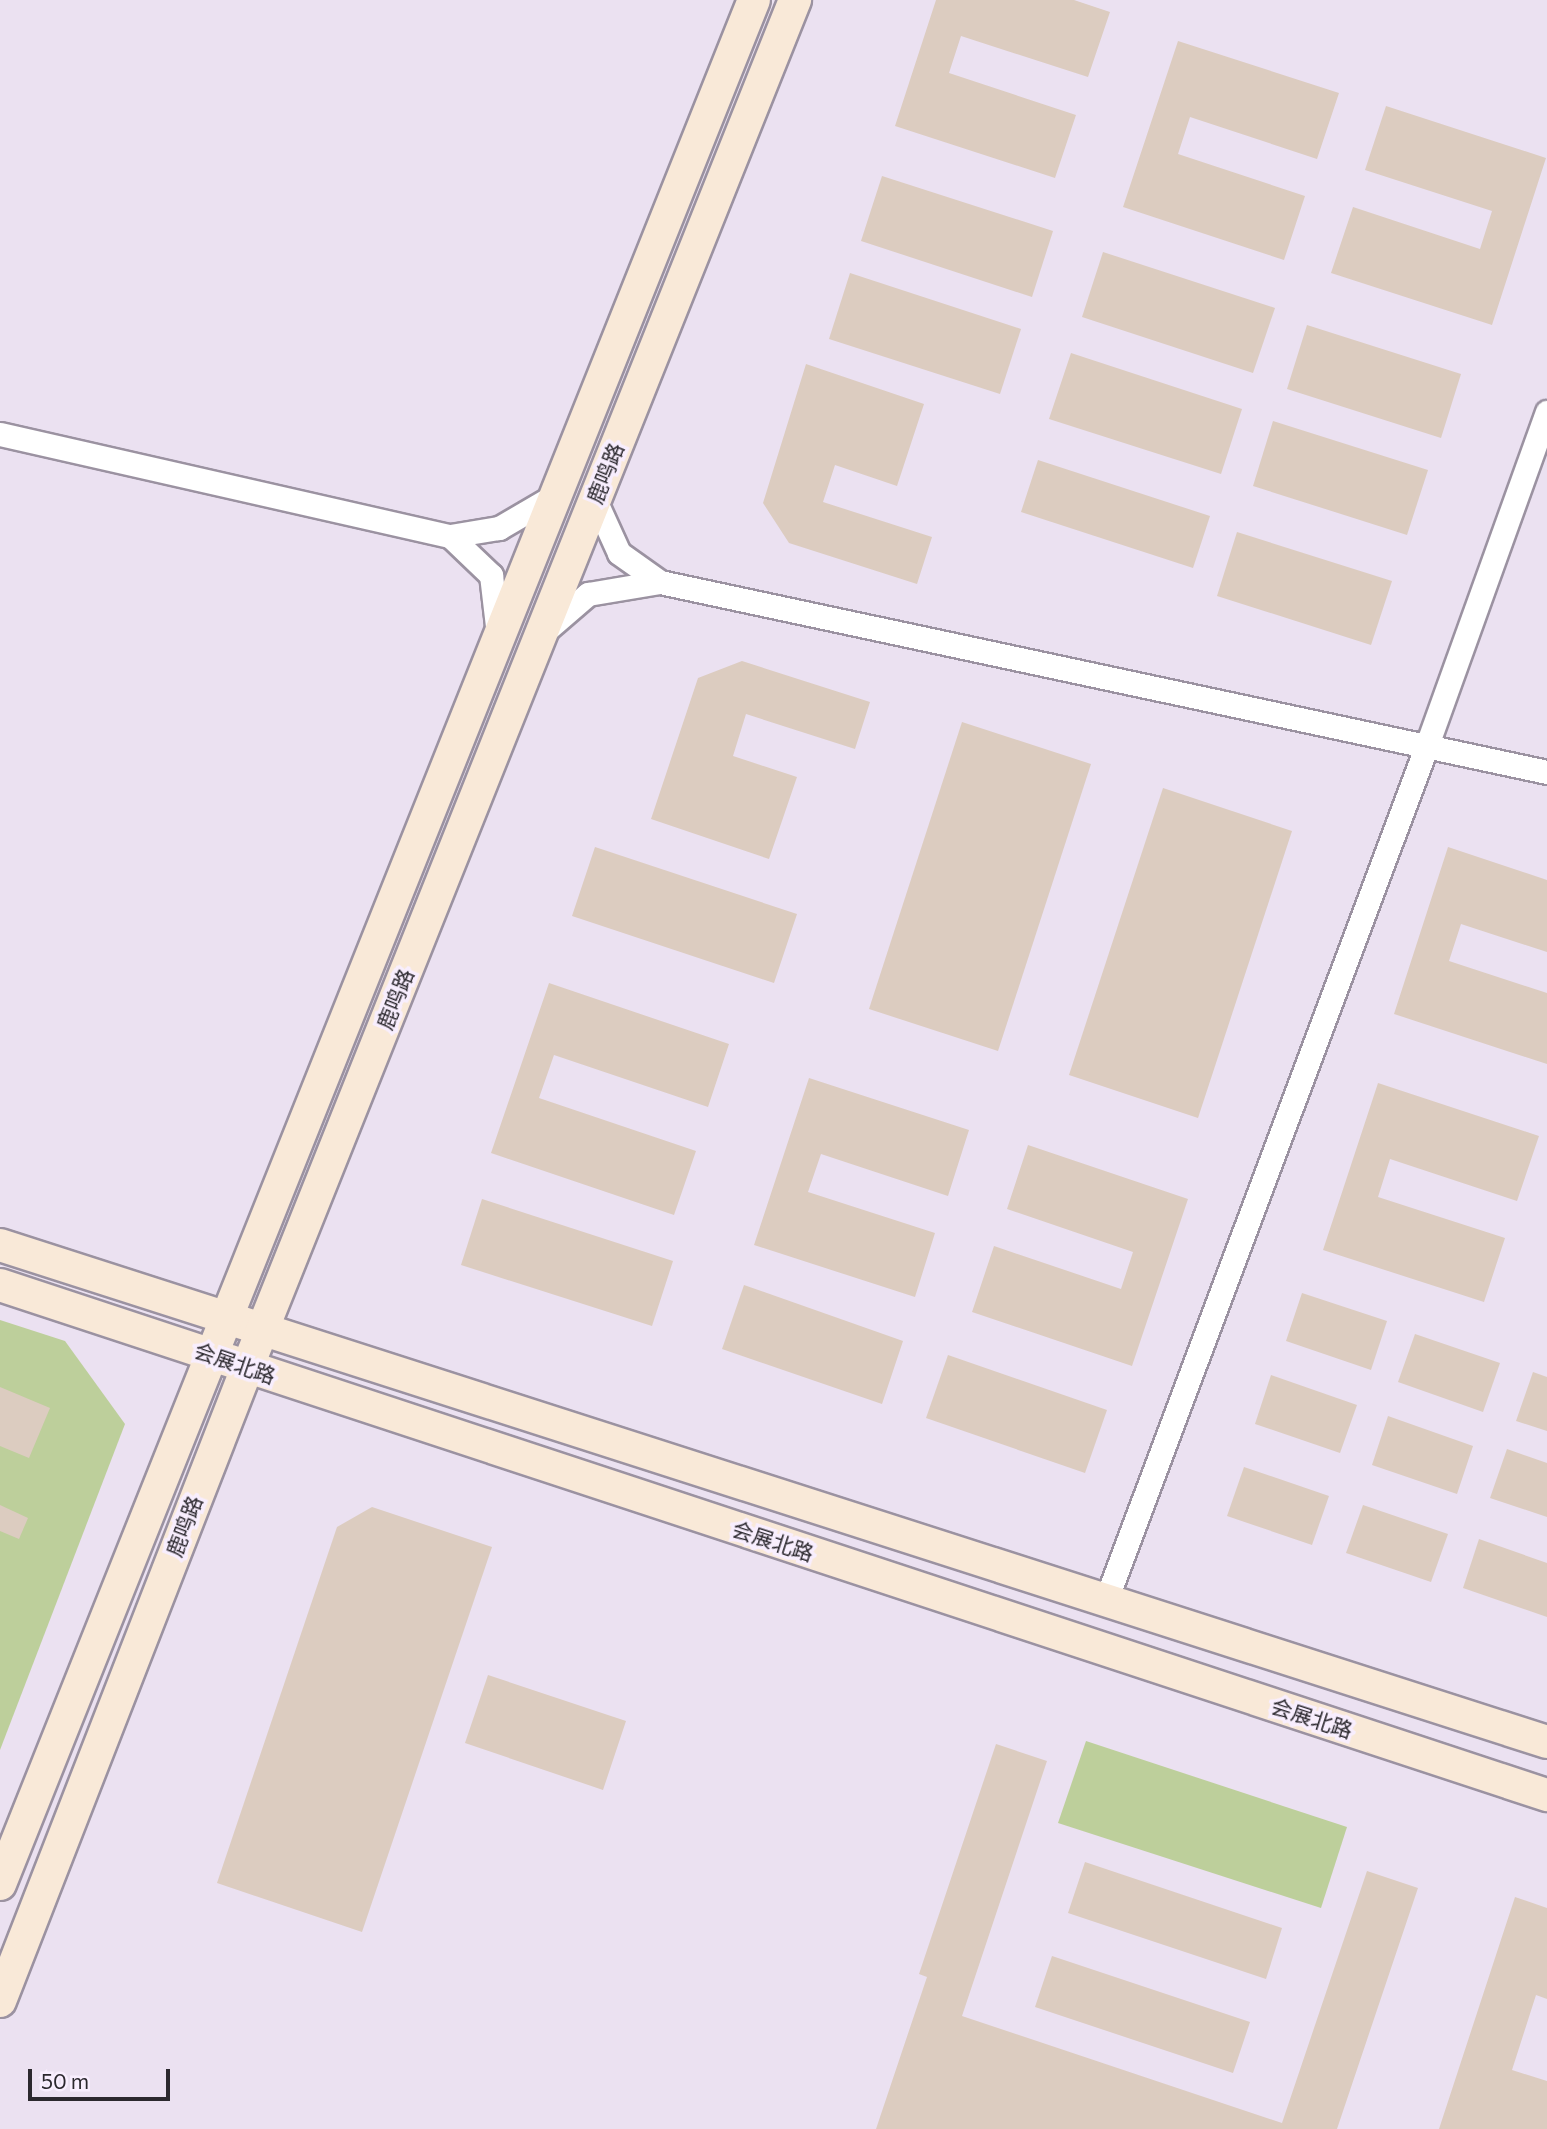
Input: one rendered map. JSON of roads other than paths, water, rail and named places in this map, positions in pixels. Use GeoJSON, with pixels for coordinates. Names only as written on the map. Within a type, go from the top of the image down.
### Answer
{"type":"FeatureCollection","features":[{"type":"Feature","properties":{"kind":"main road","name":"鹿鸣路"},"geometry":{"type":"LineString","coordinates":[[0,1884],[754,0]]}},
{"type":"Feature","properties":{"kind":"main road","name":"鹿鸣路"},"geometry":{"type":"LineString","coordinates":[[0,2001],[247,1368],[795,0]]}},
{"type":"Feature","properties":{"kind":"main road","name":"会展北路"},"geometry":{"type":"LineString","coordinates":[[0,1245],[1547,1742]]}},
{"type":"Feature","properties":{"kind":"main road","name":"会展北路"},"geometry":{"type":"LineString","coordinates":[[0,1285],[1547,1795]]}},
{"type":"Feature","properties":{"kind":"street"},"geometry":{"type":"LineString","coordinates":[[1106,1600],[1427,744],[1547,412]]}},
{"type":"Feature","properties":{"kind":"street"},"geometry":{"type":"LineString","coordinates":[[0,434],[450,536],[499,528],[554,496]]}},
{"type":"Feature","properties":{"kind":"street"},"geometry":{"type":"LineString","coordinates":[[595,500],[619,553],[660,582]]}},
{"type":"Feature","properties":{"kind":"street"},"geometry":{"type":"LineString","coordinates":[[450,536],[491,575],[498,635]]}},
{"type":"Feature","properties":{"kind":"street"},"geometry":{"type":"LineString","coordinates":[[540,636],[587,594],[660,582],[1427,744],[1547,772]]}}]}
